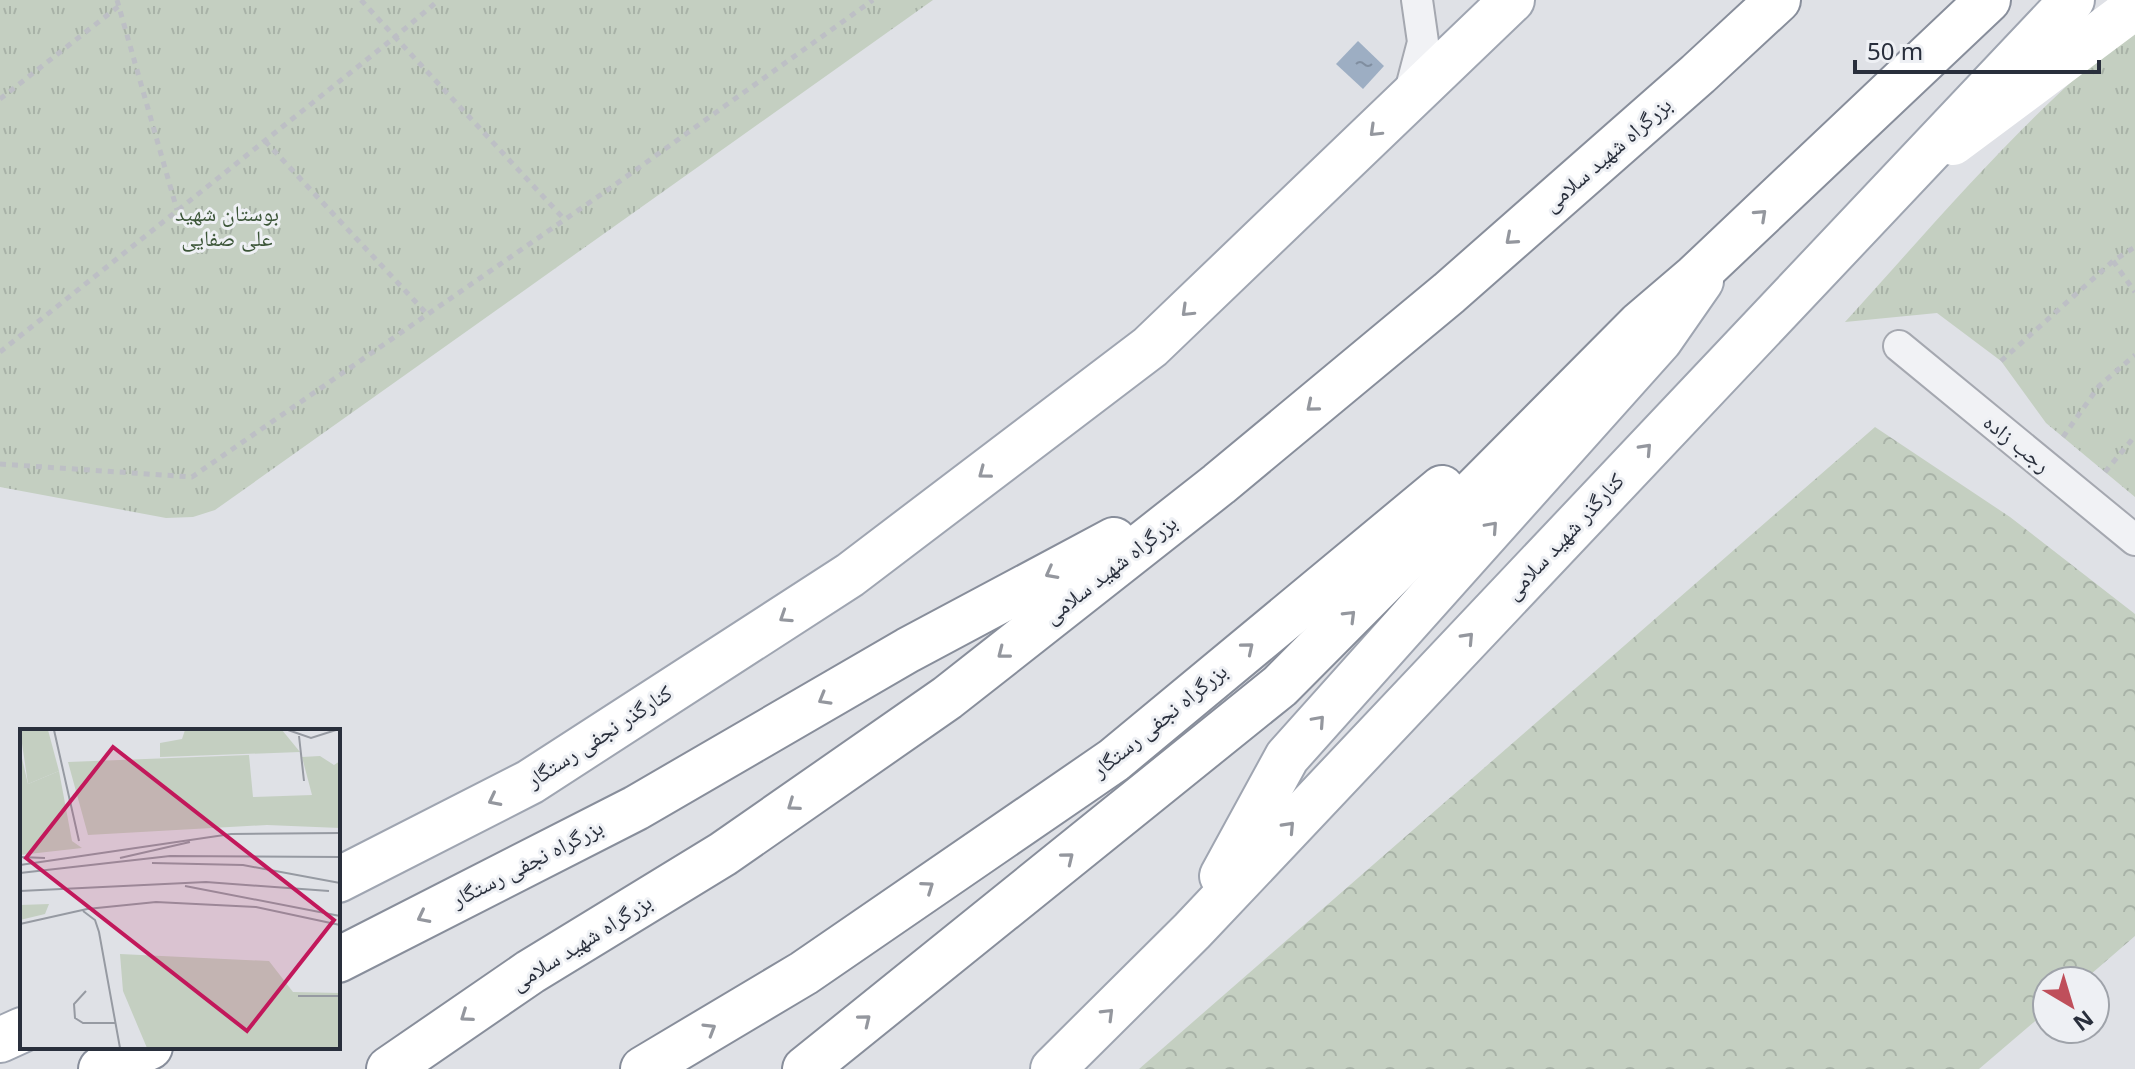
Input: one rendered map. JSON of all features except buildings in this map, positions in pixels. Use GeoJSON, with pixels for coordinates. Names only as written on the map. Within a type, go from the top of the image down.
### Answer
{"type":"FeatureCollection","features":[{"type":"Feature","properties":{"kind":"main road","name":"کنارگذر نجفی رستگار"},"geometry":{"type":"LineString","coordinates":[[340,879],[530,782],[850,575],[1150,347],[1512,0]]}},
{"type":"Feature","properties":{"kind":"main road"},"geometry":{"type":"LineString","coordinates":[[1698,74],[1764,0]]}},
{"type":"Feature","properties":{"kind":"main road","name":"بزرگراه شهید سلامی"},"geometry":{"type":"LineString","coordinates":[[389,1069],[530,972],[723,854],[947,698],[1219,484],[1449,293],[1778,0]]}},
{"type":"Feature","properties":{"kind":"main road"},"geometry":{"type":"LineString","coordinates":[[805,1069],[1280,686],[1640,324],[1721,252],[1988,0]]}},
{"type":"Feature","properties":{"kind":"main road","name":"کنارگذر شهید سلامی"},"geometry":{"type":"LineString","coordinates":[[1053,1069],[1192,931],[2072,0]]}},
{"type":"Feature","properties":{"kind":"main road"},"geometry":{"type":"LineString","coordinates":[[1890,190],[2135,7]]}},
{"type":"Feature","properties":{"kind":"main road"},"geometry":{"type":"LineString","coordinates":[[1192,931],[1287,757],[1660,340],[1721,252]]}},
{"type":"Feature","properties":{"kind":"main road","name":"بزرگراه نجفی رستگار"},"geometry":{"type":"LineString","coordinates":[[643,1069],[804,973],[1114,760],[1640,324]]}},
{"type":"Feature","properties":{"kind":"main road","name":"بزرگراه نجفی رستگار"},"geometry":{"type":"LineString","coordinates":[[340,959],[636,808],[908,650],[1219,484]]}},
{"type":"Feature","properties":{"kind":"main road"},"geometry":{"type":"LineString","coordinates":[[0,1040],[20,1031]]}},
{"type":"Feature","properties":{"kind":"main road"},"geometry":{"type":"LineString","coordinates":[[101,1069],[146,1049]]}},
{"type":"Feature","properties":{"kind":"street"},"geometry":{"type":"LineString","coordinates":[[1408,99],[1423,42],[1417,0]]}},
{"type":"Feature","properties":{"kind":"street","name":"رجب زاده"},"geometry":{"type":"LineString","coordinates":[[1899,346],[2135,540]]}},
{"type":"Feature","properties":{"kind":"path"},"geometry":{"type":"LineString","coordinates":[[361,0],[565,220]]}},
{"type":"Feature","properties":{"kind":"path"},"geometry":{"type":"LineString","coordinates":[[0,352],[439,0]]}},
{"type":"Feature","properties":{"kind":"path"},"geometry":{"type":"LineString","coordinates":[[0,464],[192,477],[565,220],[873,0]]}},
{"type":"Feature","properties":{"kind":"path"},"geometry":{"type":"LineString","coordinates":[[0,99],[118,3],[177,210]]}},
{"type":"Feature","properties":{"kind":"path"},"geometry":{"type":"LineString","coordinates":[[265,141],[427,314]]}},
{"type":"Feature","properties":{"kind":"path"},"geometry":{"type":"LineString","coordinates":[[2001,361],[2113,261],[2135,247]]}},
{"type":"Feature","properties":{"kind":"path"},"geometry":{"type":"LineString","coordinates":[[2113,261],[2135,292]]}},
{"type":"Feature","properties":{"kind":"path"},"geometry":{"type":"LineString","coordinates":[[2063,437],[2099,386],[2135,355]]}},
{"type":"Feature","properties":{"kind":"path"},"geometry":{"type":"LineString","coordinates":[[2105,472],[2135,436]]}},
{"type":"Feature","properties":{"kind":"green space","name":"بوستان شهید علی صفایی"},"geometry":{"type":"Polygon","coordinates":[[[0,0],[933,0],[215,510],[193,517],[166,518],[0,487],[0,0]]]}},
{"type":"Feature","properties":{"kind":"green space"},"geometry":{"type":"Polygon","coordinates":[[[2135,27],[2135,497],[2046,423],[2001,361],[1937,313],[1845,322],[2021,131],[2135,27]]]}},
{"type":"Feature","properties":{"kind":"green space"},"geometry":{"type":"Polygon","coordinates":[[[1875,427],[2010,517],[2135,614],[2135,936],[2101,965],[2031,965],[2031,1025],[1979,1069],[1139,1069],[1875,427]]]}},
{"type":"Feature","properties":{"kind":"water"},"geometry":{"type":"Polygon","coordinates":[[[1358,41],[1384,66],[1363,89],[1336,64],[1358,41]]]}}]}
